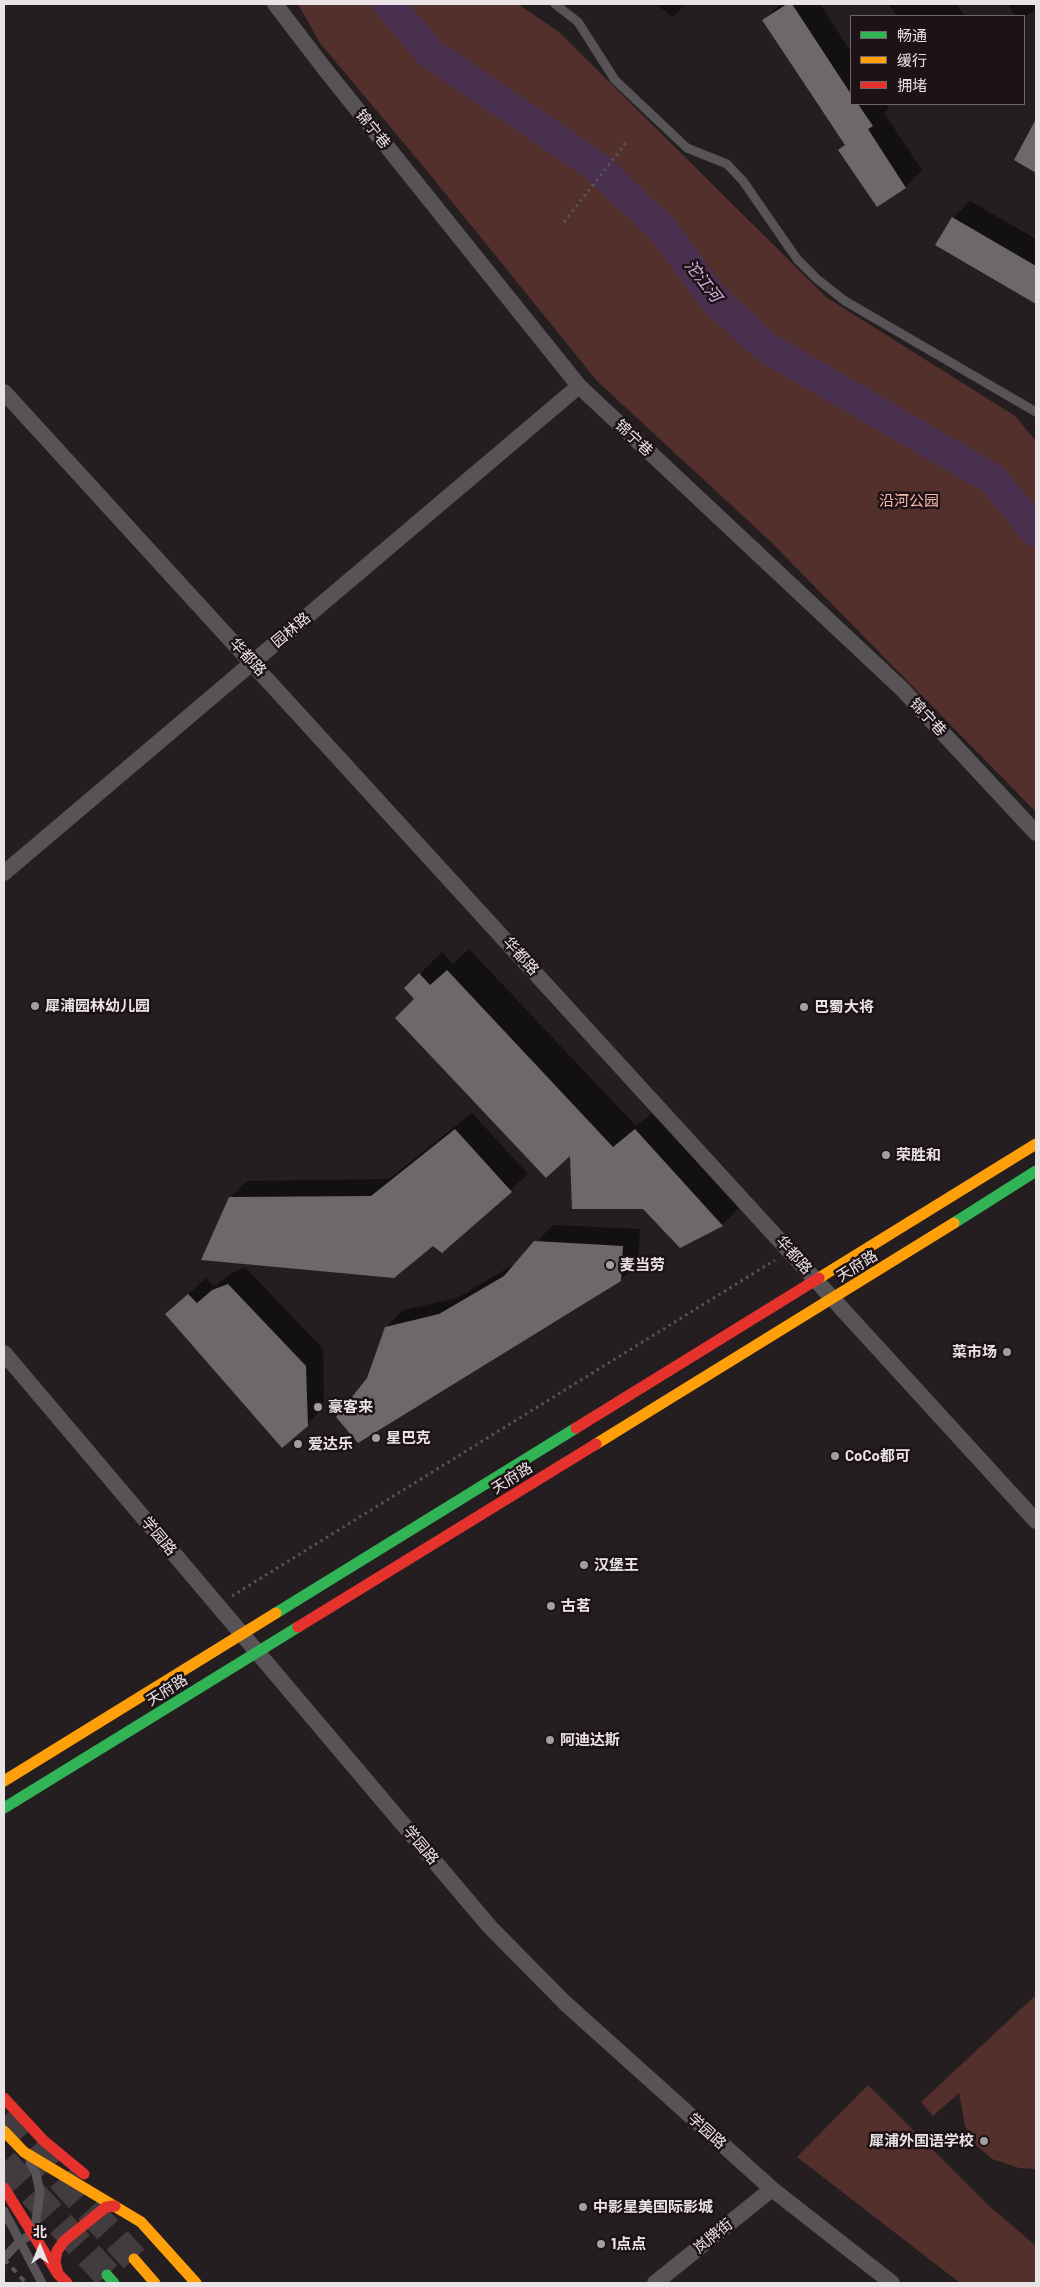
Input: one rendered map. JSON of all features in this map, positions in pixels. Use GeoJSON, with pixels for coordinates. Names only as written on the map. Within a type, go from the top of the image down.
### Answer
{"type":"FeatureCollection","features":[{"type":"Feature","properties":{"kind":"main road","name":"天府路"},"geometry":{"type":"LineString","coordinates":[[4,1781],[1036,1144]]}},
{"type":"Feature","properties":{"kind":"main road","name":"天府路"},"geometry":{"type":"LineString","coordinates":[[4,1808],[832,1299],[1036,1171]]}},
{"type":"Feature","properties":{"kind":"main road"},"geometry":{"type":"LineString","coordinates":[[4,2098],[44,2141],[141,2222],[196,2283]]}},
{"type":"Feature","properties":{"kind":"main road"},"geometry":{"type":"LineString","coordinates":[[4,2131],[24,2152],[141,2222]]}},
{"type":"Feature","properties":{"kind":"main road"},"geometry":{"type":"LineString","coordinates":[[4,2188],[58,2274],[66,2283]]}},
{"type":"Feature","properties":{"kind":"main road"},"geometry":{"type":"LineString","coordinates":[[58,2274],[55,2262],[57,2251],[64,2241],[106,2207],[115,2206]]}},
{"type":"Feature","properties":{"kind":"main road"},"geometry":{"type":"LineString","coordinates":[[134,2259],[155,2283]]}},
{"type":"Feature","properties":{"kind":"street","name":"锦宁巷"},"geometry":{"type":"LineString","coordinates":[[275,4],[578,386],[902,689],[1036,833]]}},
{"type":"Feature","properties":{"kind":"street","name":"园林路"},"geometry":{"type":"LineString","coordinates":[[4,873],[578,386]]}},
{"type":"Feature","properties":{"kind":"street","name":"华都路"},"geometry":{"type":"LineString","coordinates":[[4,392],[253,662],[1036,1521]]}},
{"type":"Feature","properties":{"kind":"street","name":"学园路"},"geometry":{"type":"LineString","coordinates":[[4,1353],[490,1927],[565,2003],[772,2189],[892,2283]]}},
{"type":"Feature","properties":{"kind":"street","name":"岚牌街"},"geometry":{"type":"LineString","coordinates":[[655,2283],[772,2189]]}},
{"type":"Feature","properties":{"kind":"lane"},"geometry":{"type":"LineString","coordinates":[[555,4],[578,22],[615,80],[687,148],[727,164],[743,181],[797,259],[817,279],[845,301],[1036,412]]}},
{"type":"Feature","properties":{"kind":"lane"},"geometry":{"type":"LineString","coordinates":[[4,2258],[20,2241],[34,2233],[40,2193],[36,2174],[24,2152]]}},
{"type":"Feature","properties":{"kind":"lane"},"geometry":{"type":"LineString","coordinates":[[4,2211],[42,2283]]}},
{"type":"Feature","properties":{"kind":"path"},"geometry":{"type":"LineString","coordinates":[[564,222],[626,143]]}},
{"type":"Feature","properties":{"kind":"path"},"geometry":{"type":"LineString","coordinates":[[217,1605],[790,1250]]}},
{"type":"Feature","properties":{"kind":"green space","name":"沿河公园"},"geometry":{"type":"Polygon","coordinates":[[[298,4],[518,4],[559,32],[826,297],[1015,416],[1036,441],[1036,812],[771,542],[597,381],[432,177],[320,43],[298,4]]]}},
{"type":"Feature","properties":{"kind":"green space"},"geometry":{"type":"Polygon","coordinates":[[[1036,1995],[1036,2169],[1033,2169],[1019,2168],[992,2159],[976,2145],[965,2126],[959,2093],[933,2116],[921,2102],[1036,1995]]]}},
{"type":"Feature","properties":{"kind":"green space"},"geometry":{"type":"Polygon","coordinates":[[[868,2085],[989,2206],[1036,2246],[1036,2283],[960,2283],[797,2157],[868,2085]]]}},
{"type":"Feature","properties":{"kind":"building"},"geometry":{"type":"Polygon","coordinates":[[[787,4],[792,4],[850,92],[850,105],[859,105],[873,126],[868,129],[906,188],[877,207],[838,150],[845,145],[762,20],[787,4]]]}},
{"type":"Feature","properties":{"kind":"building"},"geometry":{"type":"Polygon","coordinates":[[[1036,119],[1036,173],[1014,160],[1036,119]]]}},
{"type":"Feature","properties":{"kind":"building"},"geometry":{"type":"Polygon","coordinates":[[[952,217],[1036,266],[1036,304],[935,245],[952,217]]]}},
{"type":"Feature","properties":{"kind":"building"},"geometry":{"type":"Polygon","coordinates":[[[447,970],[613,1147],[635,1129],[723,1226],[680,1248],[643,1209],[572,1209],[570,1156],[546,1178],[395,1018],[414,999],[404,988],[419,973],[430,985],[447,970]]]}},
{"type":"Feature","properties":{"kind":"building"},"geometry":{"type":"Polygon","coordinates":[[[455,1129],[512,1192],[442,1253],[433,1246],[394,1278],[201,1260],[229,1197],[371,1196],[455,1129]]]}},
{"type":"Feature","properties":{"kind":"building"},"geometry":{"type":"Polygon","coordinates":[[[534,1241],[623,1246],[621,1281],[358,1443],[336,1417],[367,1378],[385,1327],[439,1314],[504,1276],[534,1241]]]}},
{"type":"Feature","properties":{"kind":"building"},"geometry":{"type":"Polygon","coordinates":[[[228,1284],[306,1366],[308,1426],[282,1448],[165,1314],[188,1294],[197,1303],[212,1290],[228,1284]]]}},
{"type":"Feature","properties":{"kind":"waterway","name":"沱江河"},"geometry":{"type":"LineString","coordinates":[[389,4],[430,53],[596,166],[665,232],[713,298],[766,347],[994,480],[1036,532]]}},
{"type":"Feature","properties":{"kind":"tunnel"},"geometry":{"type":"LineString","coordinates":[[4,2116],[134,2259]]}},
{"type":"Feature","properties":{"kind":"tunnel"},"geometry":{"type":"LineString","coordinates":[[4,2162],[107,2275]]}},
{"type":"Feature","properties":{"kind":"railway"},"geometry":{"type":"LineString","coordinates":[[4,2259],[26,2283]]}},
{"type":"Feature","properties":{"kind":"traffic: fast"},"geometry":{"type":"LineString","coordinates":[[954,1223],[1036,1171]]}},
{"type":"Feature","properties":{"kind":"traffic: fast"},"geometry":{"type":"LineString","coordinates":[[276,1613],[576,1428]]}},
{"type":"Feature","properties":{"kind":"traffic: fast"},"geometry":{"type":"LineString","coordinates":[[4,1808],[298,1627]]}},
{"type":"Feature","properties":{"kind":"traffic: fast"},"geometry":{"type":"LineString","coordinates":[[107,2275],[114,2283]]}},
{"type":"Feature","properties":{"kind":"traffic: slow"},"geometry":{"type":"LineString","coordinates":[[819,1278],[1036,1144]]}},
{"type":"Feature","properties":{"kind":"traffic: slow"},"geometry":{"type":"LineString","coordinates":[[596,1444],[954,1223]]}},
{"type":"Feature","properties":{"kind":"traffic: slow"},"geometry":{"type":"LineString","coordinates":[[4,1781],[276,1613]]}},
{"type":"Feature","properties":{"kind":"traffic: slow"},"geometry":{"type":"LineString","coordinates":[[4,2131],[24,2152],[141,2222],[196,2283]]}},
{"type":"Feature","properties":{"kind":"traffic: slow"},"geometry":{"type":"LineString","coordinates":[[134,2259],[155,2283]]}},
{"type":"Feature","properties":{"kind":"traffic: jam"},"geometry":{"type":"LineString","coordinates":[[576,1428],[819,1278]]}},
{"type":"Feature","properties":{"kind":"traffic: jam"},"geometry":{"type":"LineString","coordinates":[[298,1627],[596,1444]]}},
{"type":"Feature","properties":{"kind":"traffic: jam"},"geometry":{"type":"LineString","coordinates":[[4,2098],[44,2141],[84,2174]]}},
{"type":"Feature","properties":{"kind":"traffic: jam"},"geometry":{"type":"LineString","coordinates":[[4,2188],[58,2274],[67,2283]]}},
{"type":"Feature","properties":{"kind":"traffic: jam"},"geometry":{"type":"LineString","coordinates":[[58,2274],[55,2262],[57,2251],[64,2241],[106,2207],[115,2206]]}},
{"type":"Feature","properties":{"kind":"place","name":"犀浦园林幼儿园"},"geometry":{"type":"Point","coordinates":[35,1006]}},
{"type":"Feature","properties":{"kind":"place","name":"巴蜀大将"},"geometry":{"type":"Point","coordinates":[804,1007]}},
{"type":"Feature","properties":{"kind":"place","name":"荣胜和"},"geometry":{"type":"Point","coordinates":[886,1155]}},
{"type":"Feature","properties":{"kind":"place","name":"麦当劳"},"geometry":{"type":"Point","coordinates":[610,1265]}},
{"type":"Feature","properties":{"kind":"place","name":"菜市场"},"geometry":{"type":"Point","coordinates":[1007,1352]}},
{"type":"Feature","properties":{"kind":"place","name":"豪客来"},"geometry":{"type":"Point","coordinates":[318,1407]}},
{"type":"Feature","properties":{"kind":"place","name":"星巴克"},"geometry":{"type":"Point","coordinates":[376,1438]}},
{"type":"Feature","properties":{"kind":"place","name":"爱达乐"},"geometry":{"type":"Point","coordinates":[298,1444]}},
{"type":"Feature","properties":{"kind":"place","name":"CoCo都可"},"geometry":{"type":"Point","coordinates":[835,1456]}},
{"type":"Feature","properties":{"kind":"place","name":"汉堡王"},"geometry":{"type":"Point","coordinates":[584,1565]}},
{"type":"Feature","properties":{"kind":"place","name":"古茗"},"geometry":{"type":"Point","coordinates":[551,1606]}},
{"type":"Feature","properties":{"kind":"place","name":"阿迪达斯"},"geometry":{"type":"Point","coordinates":[550,1740]}},
{"type":"Feature","properties":{"kind":"place","name":"犀浦外国语学校"},"geometry":{"type":"Point","coordinates":[984,2141]}},
{"type":"Feature","properties":{"kind":"place","name":"中影星美国际影城"},"geometry":{"type":"Point","coordinates":[583,2207]}},
{"type":"Feature","properties":{"kind":"place","name":"1点点"},"geometry":{"type":"Point","coordinates":[601,2244]}}]}
